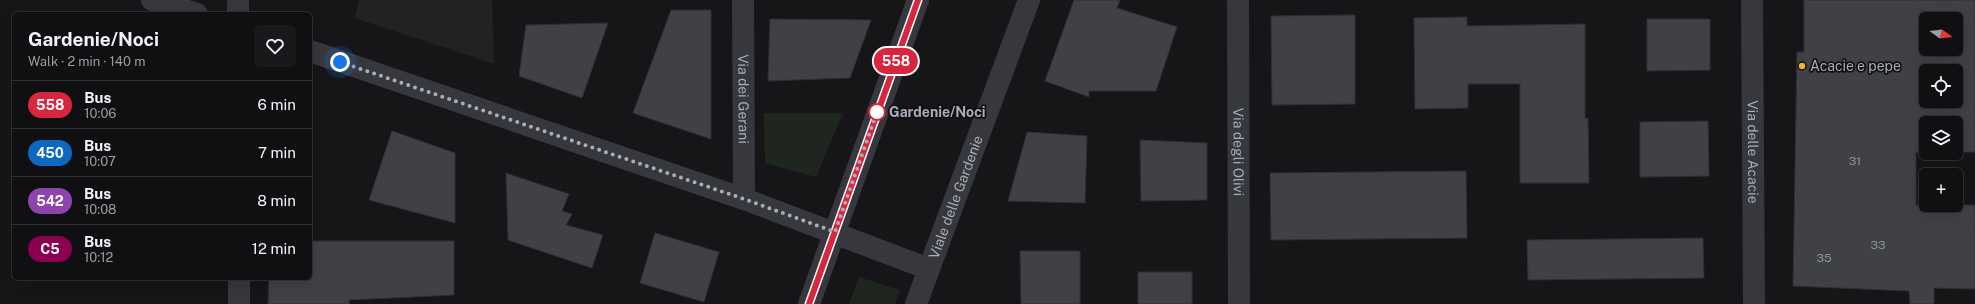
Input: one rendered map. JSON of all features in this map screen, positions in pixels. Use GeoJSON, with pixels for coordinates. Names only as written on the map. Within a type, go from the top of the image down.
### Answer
{"type":"FeatureCollection","features":[{"type":"Feature","properties":{"kind":"street"},"geometry":{"type":"LineString","coordinates":[[152,0],[191,12]]}},
{"type":"Feature","properties":{"kind":"street"},"geometry":{"type":"LineString","coordinates":[[238,0],[238,12]]}},
{"type":"Feature","properties":{"kind":"street","name":"Via dei Gerani"},"geometry":{"type":"LineString","coordinates":[[742,0],[744,199]]}},
{"type":"Feature","properties":{"kind":"street"},"geometry":{"type":"LineString","coordinates":[[810,304],[918,0]]}},
{"type":"Feature","properties":{"kind":"street","name":"Viale delle Gardenie"},"geometry":{"type":"LineString","coordinates":[[916,304],[1029,0]]}},
{"type":"Feature","properties":{"kind":"street","name":"Via degli Olivi"},"geometry":{"type":"LineString","coordinates":[[1238,0],[1239,304]]}},
{"type":"Feature","properties":{"kind":"street","name":"Via delle Acacie"},"geometry":{"type":"LineString","coordinates":[[1752,0],[1754,304]]}},
{"type":"Feature","properties":{"kind":"street"},"geometry":{"type":"LineString","coordinates":[[312,52],[744,199],[835,232],[929,269]]}},
{"type":"Feature","properties":{"kind":"street"},"geometry":{"type":"LineString","coordinates":[[239,280],[239,304]]}},
{"type":"Feature","properties":{"kind":"shaded area"},"geometry":{"type":"Polygon","coordinates":[[[359,0],[492,0],[494,64],[355,18],[359,0]]]}},
{"type":"Feature","properties":{"kind":"shaded area"},"geometry":{"type":"Polygon","coordinates":[[[764,113],[843,113],[816,177],[765,163],[764,113]]]}},
{"type":"Feature","properties":{"kind":"shaded area"},"geometry":{"type":"Polygon","coordinates":[[[859,277],[900,290],[895,304],[849,304],[859,277]]]}},
{"type":"Feature","properties":{"kind":"building"},"geometry":{"type":"Polygon","coordinates":[[[1074,0],[1120,0],[1117,8],[1177,27],[1156,91],[1089,91],[1089,97],[1045,81],[1074,0]]]}},
{"type":"Feature","properties":{"kind":"building"},"geometry":{"type":"Polygon","coordinates":[[[1804,0],[1975,0],[1975,152],[1963,152],[1963,116],[1919,116],[1919,152],[1916,152],[1916,205],[1919,205],[1919,212],[1963,212],[1963,205],[1975,205],[1975,289],[1934,288],[1934,304],[1910,304],[1909,291],[1793,286],[1797,52],[1804,52],[1804,0]]]}},
{"type":"Feature","properties":{"kind":"building"},"geometry":{"type":"Polygon","coordinates":[[[671,10],[711,10],[711,139],[633,113],[671,10]]]}},
{"type":"Feature","properties":{"kind":"building"},"geometry":{"type":"Polygon","coordinates":[[[1355,15],[1355,104],[1272,105],[1271,16],[1355,15]]]}},
{"type":"Feature","properties":{"kind":"building"},"geometry":{"type":"Polygon","coordinates":[[[1467,17],[1467,26],[1585,24],[1585,119],[1588,118],[1589,183],[1520,183],[1520,84],[1468,84],[1468,108],[1415,109],[1414,18],[1467,17]]]}},
{"type":"Feature","properties":{"kind":"building"},"geometry":{"type":"Polygon","coordinates":[[[770,19],[871,20],[850,78],[768,81],[770,19]]]}},
{"type":"Feature","properties":{"kind":"building"},"geometry":{"type":"Polygon","coordinates":[[[1647,19],[1710,19],[1710,70],[1647,71],[1647,19]]]}},
{"type":"Feature","properties":{"kind":"building"},"geometry":{"type":"Polygon","coordinates":[[[608,23],[582,98],[519,76],[526,25],[608,23]]]}},
{"type":"Feature","properties":{"kind":"building"},"geometry":{"type":"Polygon","coordinates":[[[1708,121],[1709,176],[1640,177],[1640,122],[1708,121]]]}},
{"type":"Feature","properties":{"kind":"building"},"geometry":{"type":"Polygon","coordinates":[[[392,131],[455,153],[455,223],[369,200],[392,131]]]}},
{"type":"Feature","properties":{"kind":"building"},"geometry":{"type":"Polygon","coordinates":[[[1027,132],[1087,136],[1085,203],[1008,201],[1027,132]]]}},
{"type":"Feature","properties":{"kind":"building"},"geometry":{"type":"Polygon","coordinates":[[[1140,140],[1207,143],[1207,200],[1141,201],[1140,140]]]}},
{"type":"Feature","properties":{"kind":"building"},"geometry":{"type":"Polygon","coordinates":[[[1466,171],[1467,238],[1271,240],[1270,173],[1466,171]]]}},
{"type":"Feature","properties":{"kind":"building"},"geometry":{"type":"Polygon","coordinates":[[[506,173],[569,194],[562,211],[572,214],[566,225],[603,235],[592,268],[508,240],[506,173]]]}},
{"type":"Feature","properties":{"kind":"building"},"geometry":{"type":"Polygon","coordinates":[[[655,233],[719,252],[704,302],[640,283],[655,233]]]}},
{"type":"Feature","properties":{"kind":"building"},"geometry":{"type":"Polygon","coordinates":[[[1703,238],[1704,278],[1528,280],[1527,240],[1703,238]]]}},
{"type":"Feature","properties":{"kind":"building"},"geometry":{"type":"Polygon","coordinates":[[[312,241],[454,241],[454,295],[349,300],[349,304],[268,304],[269,280],[312,280],[312,241]]]}},
{"type":"Feature","properties":{"kind":"building"},"geometry":{"type":"Polygon","coordinates":[[[1020,251],[1080,251],[1080,304],[1021,304],[1020,251]]]}},
{"type":"Feature","properties":{"kind":"building"},"geometry":{"type":"Polygon","coordinates":[[[1138,272],[1192,272],[1192,304],[1138,304],[1138,272]]]}},
{"type":"Feature","properties":{"kind":"bus line","name":"558"},"geometry":{"type":"LineString","coordinates":[[809,304],[918,0]]}},
{"type":"Feature","properties":{"kind":"place","name":"Acacie e pepe"},"geometry":{"type":"Point","coordinates":[1802,66]}},
{"type":"Feature","properties":{"kind":"place","name":"Gardenie/Noci"},"geometry":{"type":"Point","coordinates":[877,112]}},
{"type":"Feature","properties":{"kind":"route"},"geometry":{"type":"LineString","coordinates":[[340,62],[744,199],[835,232],[877,112]]}}]}
